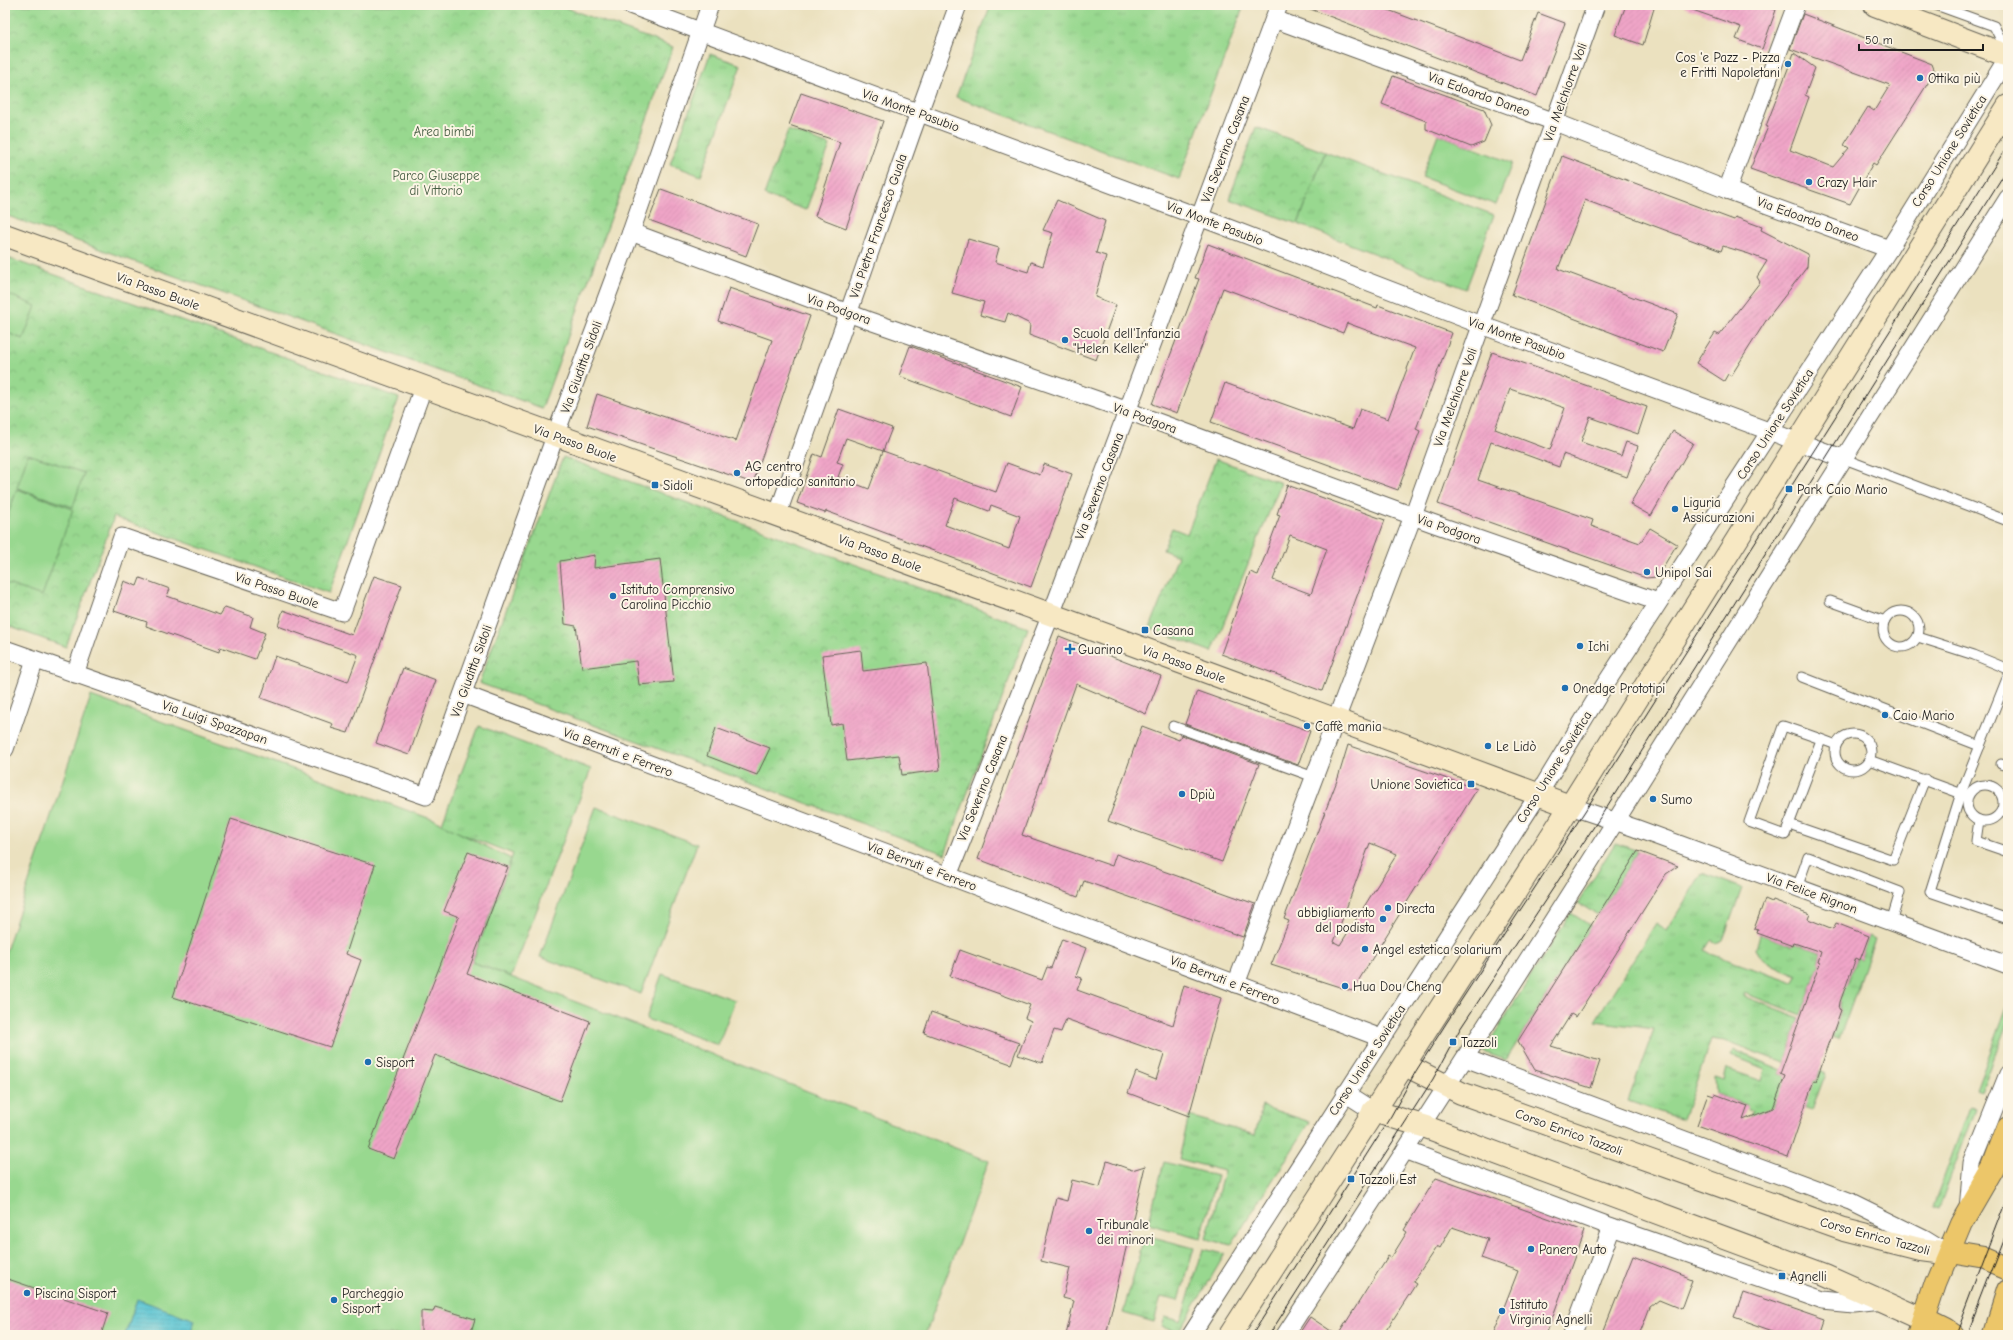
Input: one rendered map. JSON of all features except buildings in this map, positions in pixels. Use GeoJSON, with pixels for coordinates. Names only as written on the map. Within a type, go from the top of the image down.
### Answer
{"type":"FeatureCollection","features":[{"type":"Feature","properties":{"kind":"main road"},"geometry":{"type":"LineString","coordinates":[[1952,1335],[1945,1330],[1922,1328],[1936,1283],[1968,1210],[1993,1168],[2008,1128]]}},
{"type":"Feature","properties":{"kind":"main road"},"geometry":{"type":"LineString","coordinates":[[1949,1253],[1985,1260],[2008,1269]]}},
{"type":"Feature","properties":{"kind":"main road"},"geometry":{"type":"LineString","coordinates":[[1994,1335],[2008,1291]]}},
{"type":"Feature","properties":{"kind":"street","name":"Via Monte Pasubio"},"geometry":{"type":"LineString","coordinates":[[630,5],[1199,217],[1481,325],[1798,442]]}},
{"type":"Feature","properties":{"kind":"street","name":"Via Giuditta Sidoli"},"geometry":{"type":"LineString","coordinates":[[426,796],[631,232],[710,5]]}},
{"type":"Feature","properties":{"kind":"street","name":"Via Pietro Francesco Guala"},"geometry":{"type":"LineString","coordinates":[[777,516],[958,5]]}},
{"type":"Feature","properties":{"kind":"street","name":"Via Melchiorre Voli"},"geometry":{"type":"LineString","coordinates":[[1336,719],[1413,516],[1596,5]]}},
{"type":"Feature","properties":{"kind":"street"},"geometry":{"type":"LineString","coordinates":[[1727,190],[1796,5]]}},
{"type":"Feature","properties":{"kind":"street"},"geometry":{"type":"LineString","coordinates":[[1875,5],[2008,56]]}},
{"type":"Feature","properties":{"kind":"street","name":"Via Edoardo Daneo"},"geometry":{"type":"LineString","coordinates":[[1277,12],[1727,190],[1890,249]]}},
{"type":"Feature","properties":{"kind":"street","name":"Via Severino Casana"},"geometry":{"type":"LineString","coordinates":[[948,876],[1051,615],[1277,12]]}},
{"type":"Feature","properties":{"kind":"street","name":"Corso Unione Sovietica"},"geometry":{"type":"LineString","coordinates":[[1191,1335],[1345,1093],[1539,794],[1604,686],[1658,602],[1890,249],[2008,56]]}},
{"type":"Feature","properties":{"kind":"street","name":"Corso Unione Sovietica"},"geometry":{"type":"LineString","coordinates":[[1230,1335],[1405,1065],[1570,806],[2008,106]]}},
{"type":"Feature","properties":{"kind":"street"},"geometry":{"type":"LineString","coordinates":[[1285,1335],[1422,1125],[1616,821],[1842,458],[2008,198]]}},
{"type":"Feature","properties":{"kind":"street","name":"Via Podgora"},"geometry":{"type":"LineString","coordinates":[[631,232],[1413,516],[1658,602]]}},
{"type":"Feature","properties":{"kind":"street","name":"Via Passo Buole"},"geometry":{"type":"LineString","coordinates":[[5,235],[1051,615],[1570,806]]}},
{"type":"Feature","properties":{"kind":"street","name":"Via Passo Buole"},"geometry":{"type":"LineString","coordinates":[[75,674],[122,537],[342,612],[423,388]]}},
{"type":"Feature","properties":{"kind":"street"},"geometry":{"type":"LineString","coordinates":[[1798,442],[1842,458]]}},
{"type":"Feature","properties":{"kind":"street","name":"Via Luigi Spazzapan"},"geometry":{"type":"LineString","coordinates":[[5,649],[426,796]]}},
{"type":"Feature","properties":{"kind":"street"},"geometry":{"type":"LineString","coordinates":[[5,749],[35,660]]}},
{"type":"Feature","properties":{"kind":"street","name":"Via Berruti e Ferrero"},"geometry":{"type":"LineString","coordinates":[[463,694],[1381,1038]]}},
{"type":"Feature","properties":{"kind":"street"},"geometry":{"type":"LineString","coordinates":[[1236,984],[1336,719]]}},
{"type":"Feature","properties":{"kind":"street"},"geometry":{"type":"LineString","coordinates":[[1570,806],[1616,821]]}},
{"type":"Feature","properties":{"kind":"street","name":"Via Felice Rignon"},"geometry":{"type":"LineString","coordinates":[[1616,821],[2008,965]]}},
{"type":"Feature","properties":{"kind":"street","name":"Corso Enrico Tazzoli"},"geometry":{"type":"LineString","coordinates":[[1465,1058],[1850,1202],[1924,1238],[1949,1253]]}},
{"type":"Feature","properties":{"kind":"street","name":"Corso Enrico Tazzoli"},"geometry":{"type":"LineString","coordinates":[[1405,1065],[1475,1099],[1844,1230],[1920,1249],[1949,1253]]}},
{"type":"Feature","properties":{"kind":"street"},"geometry":{"type":"LineString","coordinates":[[1968,1210],[1972,1164],[2008,1074]]}},
{"type":"Feature","properties":{"kind":"street"},"geometry":{"type":"LineString","coordinates":[[1345,1093],[1374,1111],[1422,1125],[1825,1275],[1882,1301],[1922,1328]]}},
{"type":"Feature","properties":{"kind":"street"},"geometry":{"type":"LineString","coordinates":[[1405,1150],[1612,1227],[1823,1302],[1854,1304],[1882,1301]]}},
{"type":"Feature","properties":{"kind":"street"},"geometry":{"type":"LineString","coordinates":[[1572,1335],[1612,1227]]}},
{"type":"Feature","properties":{"kind":"lane"},"geometry":{"type":"LineString","coordinates":[[1936,5],[1994,26],[2008,56]]}},
{"type":"Feature","properties":{"kind":"lane"},"geometry":{"type":"LineString","coordinates":[[1842,458],[2008,521]]}},
{"type":"Feature","properties":{"kind":"lane"},"geometry":{"type":"LineString","coordinates":[[1830,601],[1884,621]]}},
{"type":"Feature","properties":{"kind":"lane"},"geometry":{"type":"LineString","coordinates":[[1895,612],[1909,612],[1915,616],[1918,623],[1920,630],[1918,637],[1908,646],[1895,646],[1884,636],[1884,621],[1895,612]]}},
{"type":"Feature","properties":{"kind":"lane"},"geometry":{"type":"LineString","coordinates":[[1918,637],[1946,645],[2008,668]]}},
{"type":"Feature","properties":{"kind":"lane"},"geometry":{"type":"LineString","coordinates":[[2008,676],[1980,746],[1965,795],[1930,892],[2008,919]]}},
{"type":"Feature","properties":{"kind":"lane"},"geometry":{"type":"LineString","coordinates":[[1802,677],[1980,746]]}},
{"type":"Feature","properties":{"kind":"lane"},"geometry":{"type":"LineString","coordinates":[[1173,726],[1314,778]]}},
{"type":"Feature","properties":{"kind":"lane"},"geometry":{"type":"LineString","coordinates":[[1822,740],[1785,835],[1749,822],[1783,726],[1836,745]]}},
{"type":"Feature","properties":{"kind":"lane"},"geometry":{"type":"LineString","coordinates":[[1854,734],[1860,736],[1866,740],[1870,746],[1869,760],[1860,770],[1847,770],[1840,766],[1836,760],[1834,752],[1836,745],[1840,739],[1846,735],[1854,734]]}},
{"type":"Feature","properties":{"kind":"lane"},"geometry":{"type":"LineString","coordinates":[[1869,760],[1925,779],[1965,795]]}},
{"type":"Feature","properties":{"kind":"lane"},"geometry":{"type":"LineString","coordinates":[[1789,824],[1893,860],[1925,779]]}},
{"type":"Feature","properties":{"kind":"lane"},"geometry":{"type":"LineString","coordinates":[[1979,786],[1993,787],[2002,797],[2005,812],[1992,820],[1979,820],[1972,816],[1968,810],[1965,795],[1979,786]]}},
{"type":"Feature","properties":{"kind":"lane"},"geometry":{"type":"LineString","coordinates":[[1979,820],[1976,841],[2008,852]]}},
{"type":"Feature","properties":{"kind":"lane"},"geometry":{"type":"LineString","coordinates":[[1797,888],[1808,857],[1900,892],[1891,922]]}},
{"type":"Feature","properties":{"kind":"green space","name":"Parco Giuseppe di Vittorio"},"geometry":{"type":"Polygon","coordinates":[[[5,5],[558,5],[673,47],[542,408],[5,215],[5,5]]]}},
{"type":"Feature","properties":{"kind":"green space"},"geometry":{"type":"Polygon","coordinates":[[[991,5],[1244,5],[1179,179],[956,97],[991,5]]]}},
{"type":"Feature","properties":{"kind":"green space"},"geometry":{"type":"Polygon","coordinates":[[[710,54],[741,65],[701,176],[670,164],[710,54]]]}},
{"type":"Feature","properties":{"kind":"green space"},"geometry":{"type":"Polygon","coordinates":[[[1256,127],[1325,152],[1298,224],[1229,199],[1256,127]]]}},
{"type":"Feature","properties":{"kind":"green space"},"geometry":{"type":"Polygon","coordinates":[[[788,130],[830,145],[806,210],[764,195],[788,130]]]}},
{"type":"Feature","properties":{"kind":"green space"},"geometry":{"type":"Polygon","coordinates":[[[1438,134],[1512,163],[1496,205],[1422,177],[1438,134]]]}},
{"type":"Feature","properties":{"kind":"green space"},"geometry":{"type":"Polygon","coordinates":[[[1325,152],[1494,215],[1466,289],[1298,224],[1325,152]]]}},
{"type":"Feature","properties":{"kind":"green space"},"geometry":{"type":"Polygon","coordinates":[[[5,257],[399,398],[329,593],[114,517],[66,647],[5,625],[5,257]]]}},
{"type":"Feature","properties":{"kind":"green space"},"geometry":{"type":"Polygon","coordinates":[[[5,293],[36,306],[23,339],[5,332],[5,293]]]}},
{"type":"Feature","properties":{"kind":"green space"},"geometry":{"type":"Polygon","coordinates":[[[28,454],[84,473],[73,507],[17,488],[28,454]]]}},
{"type":"Feature","properties":{"kind":"green space"},"geometry":{"type":"Polygon","coordinates":[[[563,457],[1028,628],[945,854],[479,683],[563,457]]]}},
{"type":"Feature","properties":{"kind":"green space"},"geometry":{"type":"Polygon","coordinates":[[[1216,459],[1281,483],[1212,652],[1150,628],[1178,556],[1163,550],[1172,528],[1187,534],[1216,459]]]}},
{"type":"Feature","properties":{"kind":"green space"},"geometry":{"type":"Polygon","coordinates":[[[17,489],[73,509],[42,596],[5,583],[5,523],[17,489]]]}},
{"type":"Feature","properties":{"kind":"green space","name":"Sisport"},"geometry":{"type":"Polygon","coordinates":[[[91,696],[434,820],[511,859],[472,962],[989,1161],[925,1335],[5,1335],[5,954],[91,696]]]}},
{"type":"Feature","properties":{"kind":"green space"},"geometry":{"type":"Polygon","coordinates":[[[479,726],[591,769],[511,977],[472,962],[513,854],[441,826],[479,726]]]}},
{"type":"Feature","properties":{"kind":"green space"},"geometry":{"type":"Polygon","coordinates":[[[596,807],[697,844],[641,994],[540,957],[596,807]]]}},
{"type":"Feature","properties":{"kind":"green space"},"geometry":{"type":"Polygon","coordinates":[[[1615,843],[1638,851],[1598,915],[1578,903],[1615,843]]]}},
{"type":"Feature","properties":{"kind":"green space"},"geometry":{"type":"Polygon","coordinates":[[[1702,873],[1742,888],[1723,940],[1717,943],[1711,940],[1705,950],[1711,954],[1794,983],[1797,976],[1768,963],[1759,954],[1756,949],[1760,934],[1793,946],[1794,943],[1821,952],[1818,962],[1820,963],[1801,1015],[1744,993],[1743,996],[1800,1018],[1784,1063],[1725,1041],[1711,1039],[1683,1120],[1628,1101],[1654,1029],[1595,1021],[1656,923],[1667,930],[1702,873]]]}},
{"type":"Feature","properties":{"kind":"green space"},"geometry":{"type":"Polygon","coordinates":[[[1571,913],[1591,926],[1506,1060],[1483,1052],[1571,913]]]}},
{"type":"Feature","properties":{"kind":"green space"},"geometry":{"type":"Polygon","coordinates":[[[1869,936],[1875,939],[1839,1039],[1832,1037],[1841,1010],[1839,1009],[1841,1003],[1826,997],[1820,975],[1847,984],[1856,958],[1860,960],[1869,936]]]}},
{"type":"Feature","properties":{"kind":"green space"},"geometry":{"type":"Polygon","coordinates":[[[662,974],[735,1000],[718,1045],[646,1019],[662,974]]]}},
{"type":"Feature","properties":{"kind":"green space"},"geometry":{"type":"Polygon","coordinates":[[[2008,1004],[2008,1021],[1981,1092],[1976,1090],[2008,1004]]]}},
{"type":"Feature","properties":{"kind":"green space"},"geometry":{"type":"Polygon","coordinates":[[[1733,1050],[1782,1070],[1780,1074],[1812,1085],[1814,1080],[1817,1081],[1820,1071],[1826,1074],[1812,1110],[1777,1098],[1767,1123],[1751,1117],[1753,1111],[1747,1108],[1747,1105],[1715,1094],[1714,1078],[1724,1081],[1727,1069],[1762,1081],[1765,1069],[1731,1055],[1733,1050]]]}},
{"type":"Feature","properties":{"kind":"green space"},"geometry":{"type":"Polygon","coordinates":[[[1262,1106],[1310,1122],[1231,1245],[1206,1239],[1224,1171],[1179,1159],[1189,1116],[1255,1135],[1262,1106]]]}},
{"type":"Feature","properties":{"kind":"green space"},"geometry":{"type":"Polygon","coordinates":[[[1970,1106],[1976,1108],[1939,1209],[1933,1207],[1970,1106]]]}},
{"type":"Feature","properties":{"kind":"green space"},"geometry":{"type":"Polygon","coordinates":[[[1164,1162],[1217,1176],[1201,1238],[1148,1224],[1164,1162]]]}},
{"type":"Feature","properties":{"kind":"green space"},"geometry":{"type":"Polygon","coordinates":[[[1145,1235],[1194,1248],[1179,1301],[1161,1297],[1154,1322],[1123,1313],[1145,1235]]]}},
{"type":"Feature","properties":{"kind":"green space"},"geometry":{"type":"Polygon","coordinates":[[[1203,1249],[1225,1254],[1179,1332],[1162,1327],[1165,1317],[1181,1321],[1203,1249]]]}},
{"type":"Feature","properties":{"kind":"water"},"geometry":{"type":"Polygon","coordinates":[[[137,1299],[195,1320],[190,1335],[125,1335],[137,1299]]]}},
{"type":"Feature","properties":{"kind":"tram line"},"geometry":{"type":"LineString","coordinates":[[1252,1335],[1391,1116],[1416,1071],[1447,1022],[1585,811],[2008,145]]}},
{"type":"Feature","properties":{"kind":"tram line"},"geometry":{"type":"LineString","coordinates":[[1269,1335],[1433,1079],[1460,1029],[1601,816],[2008,168]]}},
{"type":"Feature","properties":{"kind":"tram line"},"geometry":{"type":"LineString","coordinates":[[1956,1335],[2008,1198]]}},
{"type":"Feature","properties":{"kind":"tram line"},"geometry":{"type":"LineString","coordinates":[[1967,1335],[2008,1229]]}},
{"type":"Feature","properties":{"kind":"place","name":"Cos 'e Pazz - Pizza e Fritti Napoletani"},"geometry":{"type":"Point","coordinates":[1788,64]}},
{"type":"Feature","properties":{"kind":"place","name":"Ottika più"},"geometry":{"type":"Point","coordinates":[1920,78]}},
{"type":"Feature","properties":{"kind":"place","name":"Crazy Hair"},"geometry":{"type":"Point","coordinates":[1809,182]}},
{"type":"Feature","properties":{"kind":"place","name":"Scuola dell'Infanzia \"Helen Keller\""},"geometry":{"type":"Point","coordinates":[1065,340]}},
{"type":"Feature","properties":{"kind":"place","name":"AG centro ortopedico sanitario"},"geometry":{"type":"Point","coordinates":[737,473]}},
{"type":"Feature","properties":{"kind":"place","name":"Sidoli"},"geometry":{"type":"Point","coordinates":[655,485]}},
{"type":"Feature","properties":{"kind":"place","name":"Park Caio Mario"},"geometry":{"type":"Point","coordinates":[1789,489]}},
{"type":"Feature","properties":{"kind":"place","name":"Liguria Assicurazioni"},"geometry":{"type":"Point","coordinates":[1675,509]}},
{"type":"Feature","properties":{"kind":"place","name":"Unipol Sai"},"geometry":{"type":"Point","coordinates":[1647,572]}},
{"type":"Feature","properties":{"kind":"place","name":"Istituto Comprensivo Carolina Picchio"},"geometry":{"type":"Point","coordinates":[613,596]}},
{"type":"Feature","properties":{"kind":"place","name":"Casana"},"geometry":{"type":"Point","coordinates":[1145,630]}},
{"type":"Feature","properties":{"kind":"place","name":"Ichi"},"geometry":{"type":"Point","coordinates":[1580,646]}},
{"type":"Feature","properties":{"kind":"place","name":"Guarino"},"geometry":{"type":"Point","coordinates":[1070,649]}},
{"type":"Feature","properties":{"kind":"place","name":"Onedge Prototipi"},"geometry":{"type":"Point","coordinates":[1565,688]}},
{"type":"Feature","properties":{"kind":"place","name":"Caio Mario"},"geometry":{"type":"Point","coordinates":[1885,715]}},
{"type":"Feature","properties":{"kind":"place","name":"Caffè mania"},"geometry":{"type":"Point","coordinates":[1307,726]}},
{"type":"Feature","properties":{"kind":"place","name":"Le Lidò"},"geometry":{"type":"Point","coordinates":[1488,746]}},
{"type":"Feature","properties":{"kind":"place","name":"Unione Sovietica"},"geometry":{"type":"Point","coordinates":[1471,784]}},
{"type":"Feature","properties":{"kind":"place","name":"Dpiù"},"geometry":{"type":"Point","coordinates":[1182,794]}},
{"type":"Feature","properties":{"kind":"place","name":"Sumo"},"geometry":{"type":"Point","coordinates":[1653,799]}},
{"type":"Feature","properties":{"kind":"place","name":"Directa"},"geometry":{"type":"Point","coordinates":[1388,908]}},
{"type":"Feature","properties":{"kind":"place","name":"abbigliamento del podista"},"geometry":{"type":"Point","coordinates":[1383,919]}},
{"type":"Feature","properties":{"kind":"place","name":"Angel estetica solarium"},"geometry":{"type":"Point","coordinates":[1365,949]}},
{"type":"Feature","properties":{"kind":"place","name":"Hua Dou Cheng"},"geometry":{"type":"Point","coordinates":[1345,986]}},
{"type":"Feature","properties":{"kind":"place","name":"Tazzoli"},"geometry":{"type":"Point","coordinates":[1453,1042]}},
{"type":"Feature","properties":{"kind":"place","name":"Sisport"},"geometry":{"type":"Point","coordinates":[368,1062]}},
{"type":"Feature","properties":{"kind":"place","name":"Tazzoli Est"},"geometry":{"type":"Point","coordinates":[1351,1179]}},
{"type":"Feature","properties":{"kind":"place","name":"Tribunale dei minori"},"geometry":{"type":"Point","coordinates":[1089,1231]}},
{"type":"Feature","properties":{"kind":"place","name":"Panero Auto"},"geometry":{"type":"Point","coordinates":[1531,1249]}},
{"type":"Feature","properties":{"kind":"place","name":"Agnelli"},"geometry":{"type":"Point","coordinates":[1782,1276]}},
{"type":"Feature","properties":{"kind":"place","name":"Piscina Sisport"},"geometry":{"type":"Point","coordinates":[27,1293]}},
{"type":"Feature","properties":{"kind":"place","name":"Parcheggio Sisport"},"geometry":{"type":"Point","coordinates":[334,1300]}},
{"type":"Feature","properties":{"kind":"place","name":"Istituto Virginia Agnelli"},"geometry":{"type":"Point","coordinates":[1502,1311]}},
{"type":"Feature","properties":{"kind":"park label","name":"Area bimbi"},"geometry":{"type":"Point","coordinates":[444,131]}}]}
